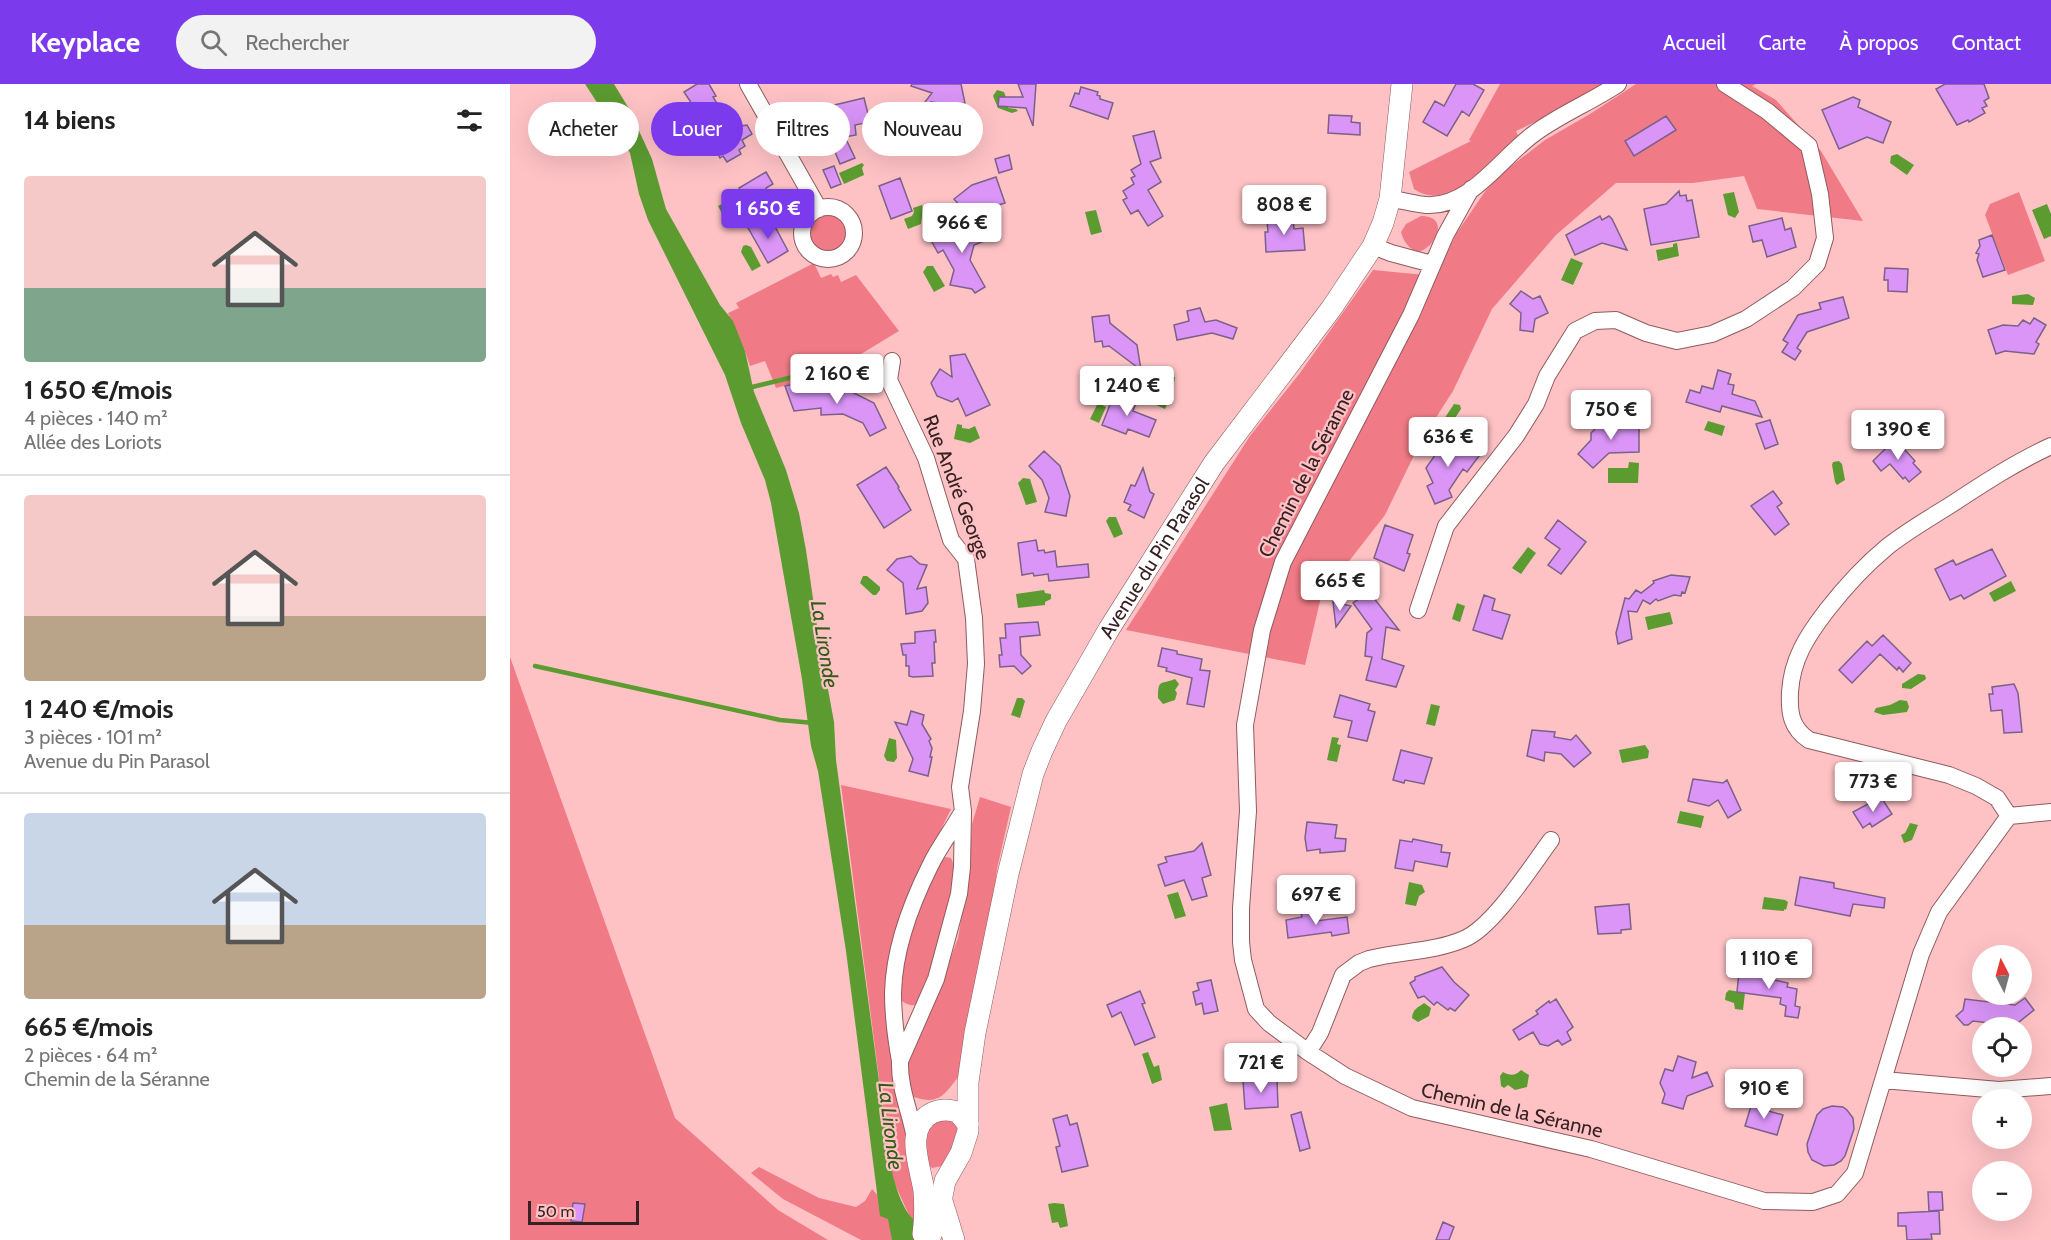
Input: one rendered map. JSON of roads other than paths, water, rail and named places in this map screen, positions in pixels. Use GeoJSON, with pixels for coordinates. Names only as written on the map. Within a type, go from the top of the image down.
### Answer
{"type":"FeatureCollection","features":[{"type":"Feature","properties":{"kind":"street"},"geometry":{"type":"LineString","coordinates":[[748,84],[819,209]]}},
{"type":"Feature","properties":{"kind":"street","name":"Avenue du Pin Parasol"},"geometry":{"type":"LineString","coordinates":[[968,1124],[966,1104],[969,1064],[1021,817],[1033,774],[1047,740],[1109,629],[1214,463],[1332,309],[1373,246],[1390,199],[1402,84]]}},
{"type":"Feature","properties":{"kind":"street"},"geometry":{"type":"LineString","coordinates":[[1390,199],[1426,205],[1457,197],[1472,189],[1534,133],[1618,84]]}},
{"type":"Feature","properties":{"kind":"street"},"geometry":{"type":"LineString","coordinates":[[1418,610],[1446,526],[1516,435],[1536,404],[1547,376],[1575,331],[1595,321],[1616,320],[1646,333],[1677,341],[1712,334],[1746,319],[1793,288],[1817,264],[1825,238],[1820,194],[1809,146],[1767,111],[1725,84]]}},
{"type":"Feature","properties":{"kind":"street","name":"Chemin de la Séranne"},"geometry":{"type":"LineString","coordinates":[[1472,189],[1432,264],[1411,315],[1283,562],[1262,630],[1245,725],[1248,811],[1241,908],[1243,960],[1256,1009],[1269,1023],[1345,1076],[1412,1108],[1591,1149],[1764,1201],[1813,1202],[1838,1194],[1855,1173],[1921,954],[1939,912],[2009,816]]}},
{"type":"Feature","properties":{"kind":"street"},"geometry":{"type":"LineString","coordinates":[[1373,246],[1432,264]]}},
{"type":"Feature","properties":{"kind":"street","name":"Rue André George"},"geometry":{"type":"LineString","coordinates":[[892,361],[889,380],[926,458],[951,540],[966,559],[972,594],[976,664],[972,711],[960,787],[963,811],[961,881],[936,979],[900,1062]]}},
{"type":"Feature","properties":{"kind":"street"},"geometry":{"type":"LineString","coordinates":[[2051,446],[2023,459],[1963,496],[1905,534],[1875,557],[1846,586],[1806,637],[1798,653],[1791,685],[1793,725],[1809,740],[1949,775],[1976,786],[1996,798],[2009,816],[2051,812]]}},
{"type":"Feature","properties":{"kind":"street","name":"Rue André George"},"geometry":{"type":"LineString","coordinates":[[916,1140],[900,1078],[893,991],[902,939],[915,901],[931,865],[963,811]]}},
{"type":"Feature","properties":{"kind":"street"},"geometry":{"type":"LineString","coordinates":[[1308,1052],[1320,1033],[1343,975],[1359,963],[1369,959],[1451,944],[1466,939],[1478,931],[1497,911],[1551,840]]}},
{"type":"Feature","properties":{"kind":"street","name":"Avenue du Pin Parasol"},"geometry":{"type":"LineString","coordinates":[[932,1114],[953,1091],[969,1064]]}},
{"type":"Feature","properties":{"kind":"street"},"geometry":{"type":"LineString","coordinates":[[1883,1080],[2000,1090],[2051,1086]]}},
{"type":"Feature","properties":{"kind":"street"},"geometry":{"type":"LineString","coordinates":[[906,1103],[932,1114]]}},
{"type":"Feature","properties":{"kind":"street"},"geometry":{"type":"LineString","coordinates":[[931,1237],[933,1195],[945,1181],[961,1153],[968,1131],[968,1124],[959,1113],[949,1110],[932,1114],[922,1123],[916,1140],[916,1150],[920,1167],[933,1195],[954,1240]]}},
{"type":"Feature","properties":{"kind":"street"},"geometry":{"type":"LineString","coordinates":[[920,1167],[936,1175],[944,1173],[954,1164]]}},
{"type":"Feature","properties":{"kind":"waterway"},"geometry":{"type":"LineString","coordinates":[[748,388],[862,360]]}},
{"type":"Feature","properties":{"kind":"waterway"},"geometry":{"type":"LineString","coordinates":[[535,666],[780,720],[814,723]]}},
{"type":"Feature","properties":{"kind":"water label","name":"La Lironde"},"geometry":{"type":"Point","coordinates":[825,644]}},
{"type":"Feature","properties":{"kind":"water label","name":"La Lironde"},"geometry":{"type":"Point","coordinates":[891,1126]}}]}
